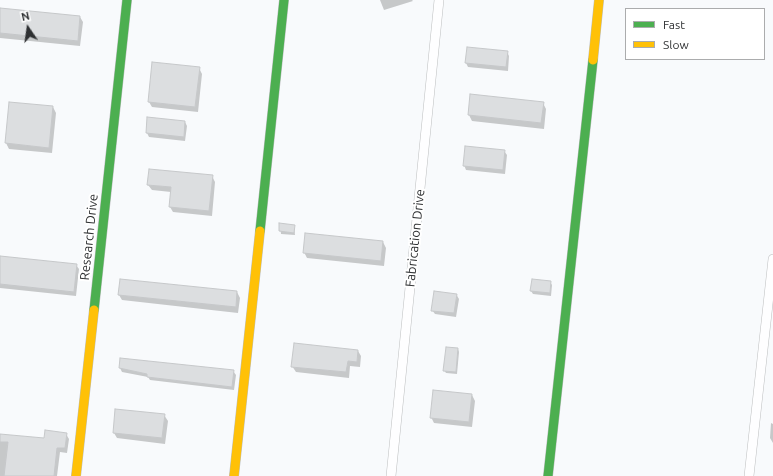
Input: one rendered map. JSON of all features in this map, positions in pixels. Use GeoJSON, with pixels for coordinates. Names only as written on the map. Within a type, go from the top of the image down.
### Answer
{"type":"FeatureCollection","features":[{"type":"Feature","properties":{"kind":"street","name":"Research Drive"},"geometry":{"type":"LineString","coordinates":[[76,476],[127,0]]}},
{"type":"Feature","properties":{"kind":"street"},"geometry":{"type":"LineString","coordinates":[[234,476],[284,0]]}},
{"type":"Feature","properties":{"kind":"street","name":"Fabrication Drive"},"geometry":{"type":"LineString","coordinates":[[391,476],[439,0]]}},
{"type":"Feature","properties":{"kind":"street"},"geometry":{"type":"LineString","coordinates":[[548,476],[599,0]]}},
{"type":"Feature","properties":{"kind":"street"},"geometry":{"type":"LineString","coordinates":[[749,476],[773,259]]}},
{"type":"Feature","properties":{"kind":"building"},"geometry":{"type":"Polygon","coordinates":[[[0,8],[80,16],[78,41],[0,33],[0,8]]]}},
{"type":"Feature","properties":{"kind":"building"},"geometry":{"type":"Polygon","coordinates":[[[467,47],[508,51],[506,67],[465,63],[467,47]]]}},
{"type":"Feature","properties":{"kind":"building"},"geometry":{"type":"Polygon","coordinates":[[[152,62],[200,67],[195,107],[148,102],[152,62]]]}},
{"type":"Feature","properties":{"kind":"building"},"geometry":{"type":"Polygon","coordinates":[[[470,94],[544,102],[541,123],[468,115],[470,94]]]}},
{"type":"Feature","properties":{"kind":"building"},"geometry":{"type":"Polygon","coordinates":[[[9,102],[53,106],[49,148],[5,143],[9,102]]]}},
{"type":"Feature","properties":{"kind":"building"},"geometry":{"type":"Polygon","coordinates":[[[147,117],[185,121],[184,137],[146,133],[147,117]]]}},
{"type":"Feature","properties":{"kind":"building"},"geometry":{"type":"Polygon","coordinates":[[[465,146],[505,150],[503,170],[463,166],[465,146]]]}},
{"type":"Feature","properties":{"kind":"building"},"geometry":{"type":"Polygon","coordinates":[[[149,169],[213,175],[209,211],[169,207],[171,187],[147,185],[149,169]]]}},
{"type":"Feature","properties":{"kind":"building"},"geometry":{"type":"Polygon","coordinates":[[[279,223],[295,225],[294,233],[279,231],[279,223]]]}},
{"type":"Feature","properties":{"kind":"building"},"geometry":{"type":"Polygon","coordinates":[[[305,233],[383,241],[381,261],[303,253],[305,233]]]}},
{"type":"Feature","properties":{"kind":"building"},"geometry":{"type":"Polygon","coordinates":[[[0,256],[77,264],[74,292],[0,284],[0,256]]]}},
{"type":"Feature","properties":{"kind":"building"},"geometry":{"type":"Polygon","coordinates":[[[120,279],[237,291],[236,307],[118,295],[120,279]]]}},
{"type":"Feature","properties":{"kind":"building"},"geometry":{"type":"Polygon","coordinates":[[[532,279],[551,281],[550,293],[530,291],[532,279]]]}},
{"type":"Feature","properties":{"kind":"building"},"geometry":{"type":"Polygon","coordinates":[[[434,291],[457,294],[454,313],[431,311],[434,291]]]}},
{"type":"Feature","properties":{"kind":"building"},"geometry":{"type":"Polygon","coordinates":[[[294,343],[358,350],[357,362],[348,361],[346,372],[291,367],[294,343]]]}},
{"type":"Feature","properties":{"kind":"building"},"geometry":{"type":"Polygon","coordinates":[[[446,347],[458,348],[456,372],[443,371],[446,347]]]}},
{"type":"Feature","properties":{"kind":"building"},"geometry":{"type":"Polygon","coordinates":[[[120,358],[234,370],[232,387],[147,377],[147,374],[119,368],[120,358]]]}},
{"type":"Feature","properties":{"kind":"building"},"geometry":{"type":"Polygon","coordinates":[[[433,390],[472,394],[469,422],[430,418],[433,390]]]}},
{"type":"Feature","properties":{"kind":"building"},"geometry":{"type":"Polygon","coordinates":[[[115,409],[165,414],[162,438],[113,433],[115,409]]]}},
{"type":"Feature","properties":{"kind":"building"},"geometry":{"type":"Polygon","coordinates":[[[45,430],[67,433],[65,448],[57,448],[54,476],[4,476],[8,442],[0,442],[0,434],[44,438],[45,430]]]}},
{"type":"Feature","properties":{"kind":"traffic: fast"},"geometry":{"type":"LineString","coordinates":[[94,310],[127,0]]}},
{"type":"Feature","properties":{"kind":"traffic: fast"},"geometry":{"type":"LineString","coordinates":[[260,231],[284,0]]}},
{"type":"Feature","properties":{"kind":"traffic: fast"},"geometry":{"type":"LineString","coordinates":[[548,476],[593,60]]}},
{"type":"Feature","properties":{"kind":"traffic: slow"},"geometry":{"type":"LineString","coordinates":[[593,60],[599,0]]}},
{"type":"Feature","properties":{"kind":"traffic: slow"},"geometry":{"type":"LineString","coordinates":[[234,476],[260,231]]}},
{"type":"Feature","properties":{"kind":"traffic: slow"},"geometry":{"type":"LineString","coordinates":[[76,476],[94,310]]}}]}
